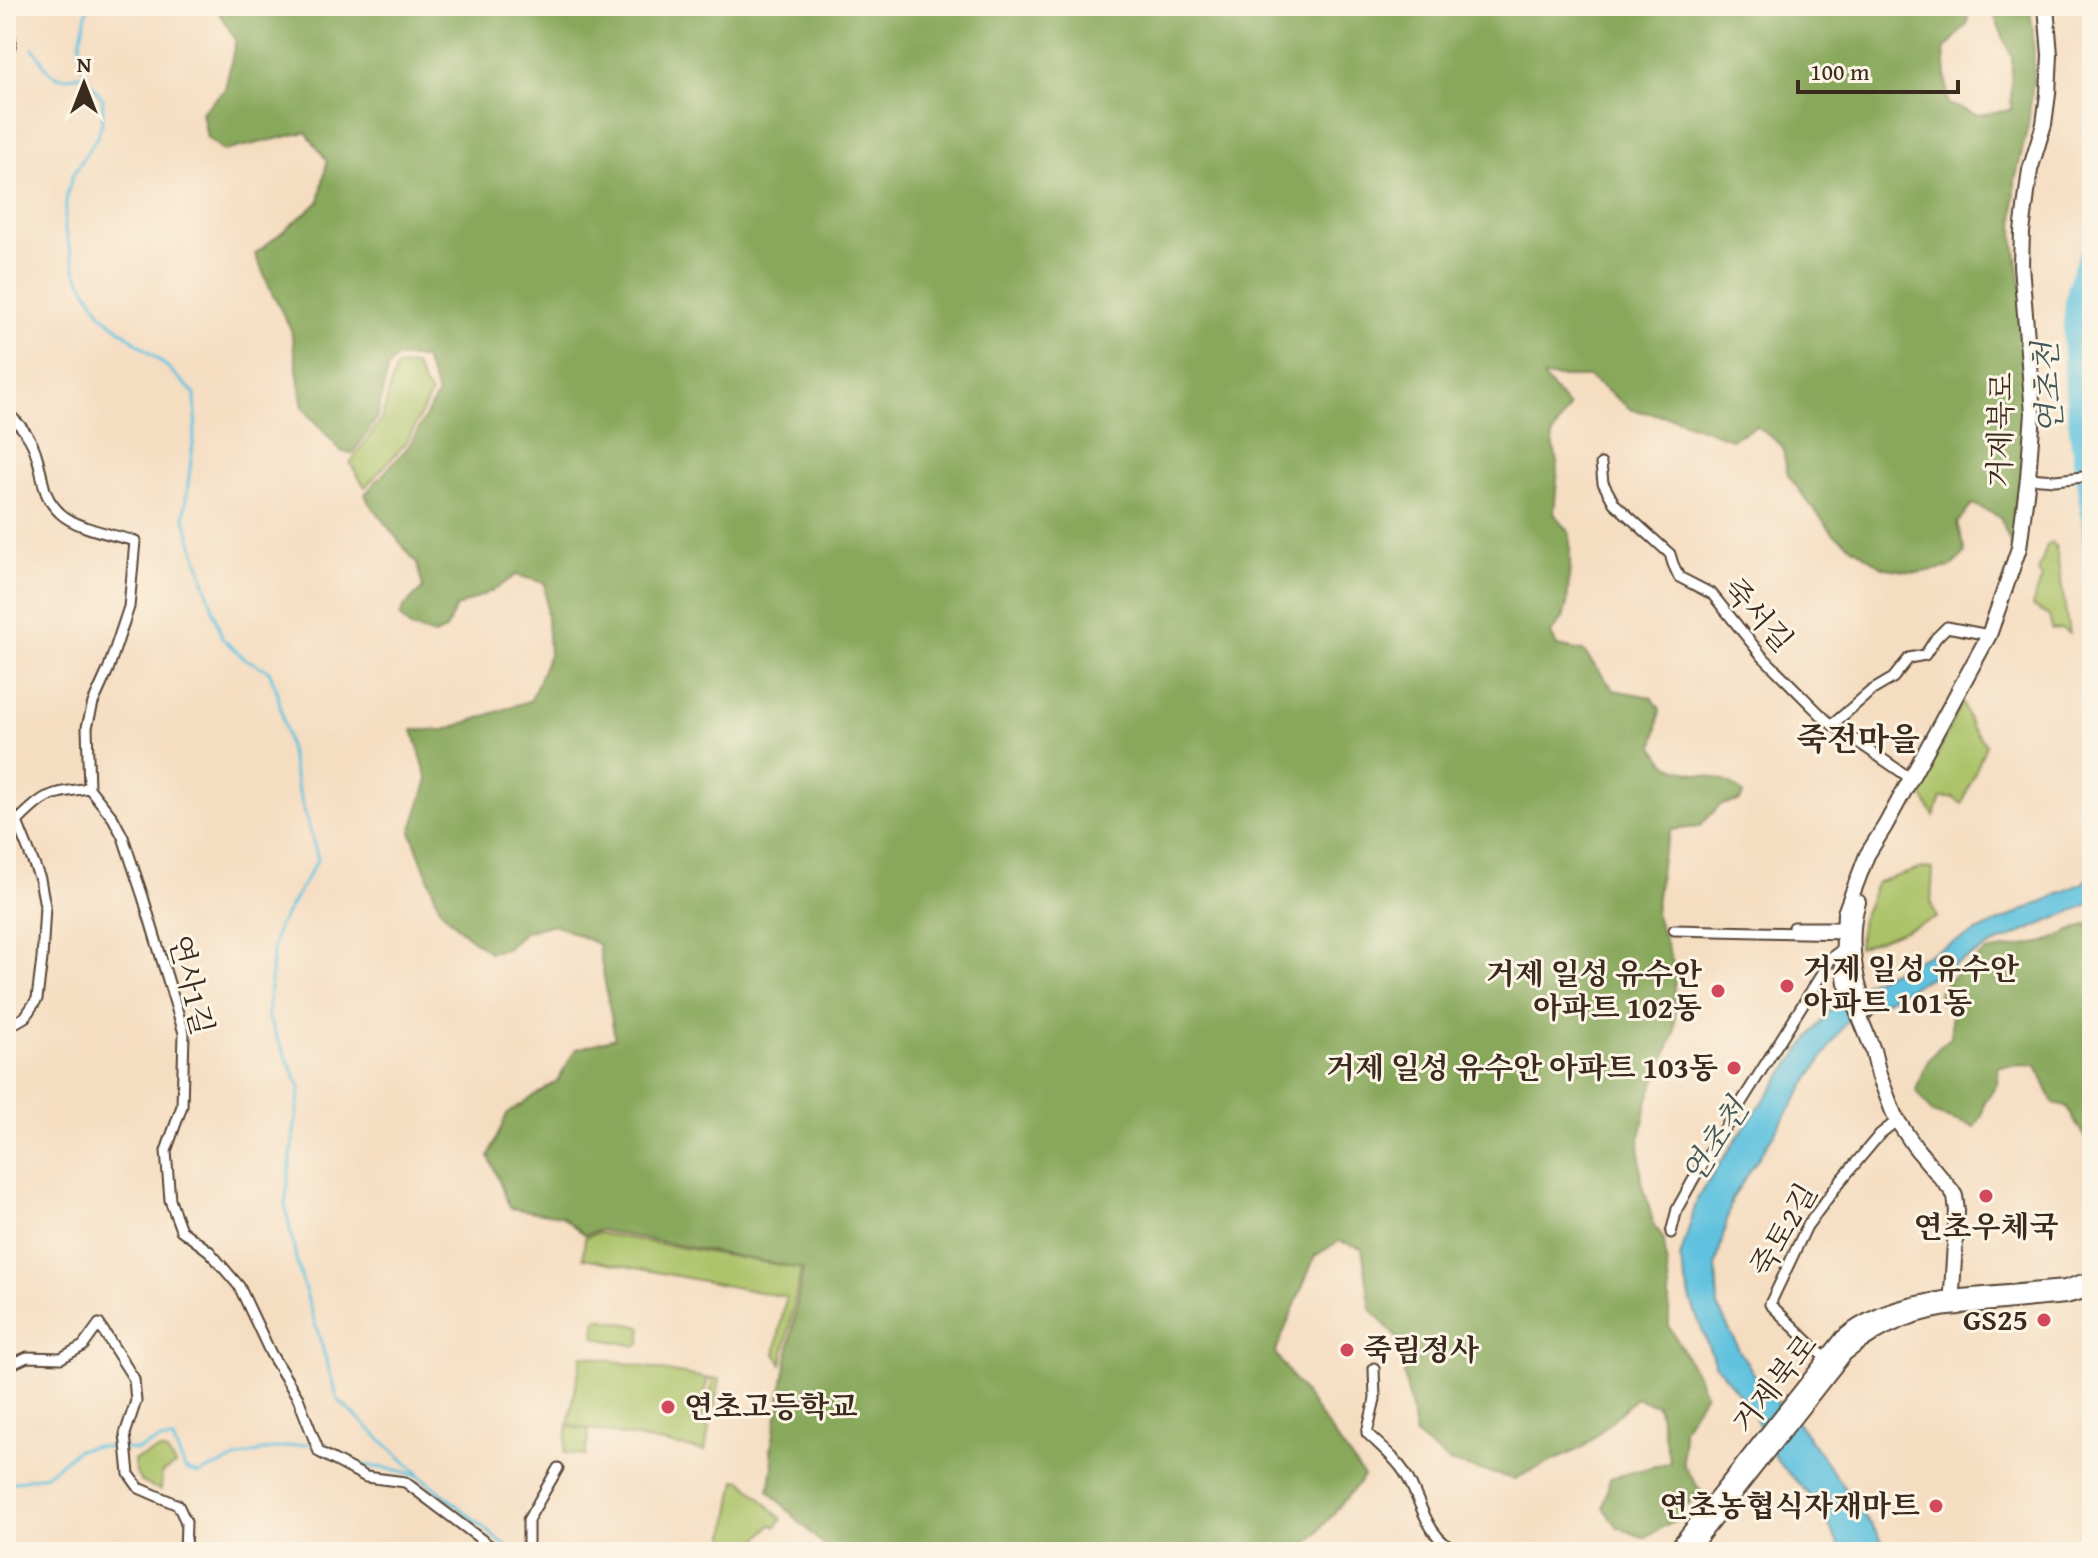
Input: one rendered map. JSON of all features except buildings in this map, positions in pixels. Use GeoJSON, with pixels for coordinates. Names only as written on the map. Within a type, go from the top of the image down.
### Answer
{"type":"FeatureCollection","features":[{"type":"Feature","properties":{"kind":"main road","name":"거제북로"},"geometry":{"type":"LineString","coordinates":[[1848,942],[1845,913],[1858,876],[1871,847],[1989,635],[2019,548],[2033,413],[2021,265],[2022,232],[2030,170],[2044,124],[2048,94],[2050,55],[2046,6]]}},
{"type":"Feature","properties":{"kind":"main road"},"geometry":{"type":"LineString","coordinates":[[1848,942],[1867,1026],[1900,1119],[1958,1186],[1964,1198],[1956,1302]]}},
{"type":"Feature","properties":{"kind":"main road","name":"거제북로"},"geometry":{"type":"LineString","coordinates":[[1674,1552],[1802,1401],[1843,1338],[1860,1326],[1911,1304],[1956,1302]]}},
{"type":"Feature","properties":{"kind":"main road","name":"거제북로"},"geometry":{"type":"LineString","coordinates":[[1688,1552],[1756,1458]]}},
{"type":"Feature","properties":{"kind":"street"},"geometry":{"type":"LineString","coordinates":[[6,22],[11,42],[6,61]]}},
{"type":"Feature","properties":{"kind":"street"},"geometry":{"type":"LineString","coordinates":[[6,412],[23,426],[37,454],[45,493],[61,515],[135,541],[129,607],[87,727],[89,788],[52,793],[39,800],[17,822]]}},
{"type":"Feature","properties":{"kind":"street"},"geometry":{"type":"LineString","coordinates":[[6,463],[6,504]]}},
{"type":"Feature","properties":{"kind":"street","name":"죽서길"},"geometry":{"type":"LineString","coordinates":[[1601,464],[1603,483],[1614,503],[1670,554],[1679,577],[1712,594],[1762,656],[1832,725],[1910,778]]}},
{"type":"Feature","properties":{"kind":"street"},"geometry":{"type":"LineString","coordinates":[[2028,478],[2055,480],[2092,476]]}},
{"type":"Feature","properties":{"kind":"street"},"geometry":{"type":"LineString","coordinates":[[1832,725],[1871,691],[1893,678],[1909,658],[1925,655],[1947,627],[1989,635]]}},
{"type":"Feature","properties":{"kind":"street","name":"연사1길"},"geometry":{"type":"LineString","coordinates":[[89,788],[113,818],[123,837],[184,1033],[182,1106],[166,1151],[170,1200],[181,1230],[209,1251],[239,1286],[271,1354],[298,1398],[319,1452],[366,1477],[405,1482],[498,1552]]}},
{"type":"Feature","properties":{"kind":"street"},"geometry":{"type":"LineString","coordinates":[[6,803],[40,879],[45,906],[37,999],[25,1017],[13,1024],[6,1037]]}},
{"type":"Feature","properties":{"kind":"street"},"geometry":{"type":"LineString","coordinates":[[1674,928],[1848,942]]}},
{"type":"Feature","properties":{"kind":"street"},"geometry":{"type":"LineString","coordinates":[[1671,1233],[1677,1209],[1697,1173],[1833,956],[1848,942]]}},
{"type":"Feature","properties":{"kind":"street","name":"죽토2길"},"geometry":{"type":"LineString","coordinates":[[1830,1362],[1770,1304],[1807,1226],[1880,1134],[1900,1119]]}},
{"type":"Feature","properties":{"kind":"street"},"geometry":{"type":"LineString","coordinates":[[1956,1302],[2065,1287],[2092,1278]]}},
{"type":"Feature","properties":{"kind":"street"},"geometry":{"type":"LineString","coordinates":[[1956,1302],[2066,1297],[2092,1290]]}},
{"type":"Feature","properties":{"kind":"street"},"geometry":{"type":"LineString","coordinates":[[6,1367],[27,1357],[61,1358],[83,1346],[99,1324],[134,1379],[136,1401],[125,1434],[129,1474],[139,1488],[178,1505],[186,1522],[185,1552]]}},
{"type":"Feature","properties":{"kind":"street"},"geometry":{"type":"LineString","coordinates":[[1374,1368],[1375,1399],[1367,1433],[1406,1473],[1425,1521],[1449,1548],[1459,1552]]}},
{"type":"Feature","properties":{"kind":"street"},"geometry":{"type":"LineString","coordinates":[[528,1552],[528,1520],[558,1468]]}},
{"type":"Feature","properties":{"kind":"green space"},"geometry":{"type":"Polygon","coordinates":[[[168,6],[1969,6],[1967,24],[1944,50],[1948,104],[1977,115],[2011,110],[2012,57],[1990,6],[2029,6],[2034,73],[2028,125],[2015,181],[2014,238],[2023,297],[2031,423],[2012,548],[2000,517],[1973,504],[1957,523],[1965,553],[1951,567],[1916,573],[1882,567],[1834,534],[1788,475],[1782,446],[1757,426],[1731,439],[1671,417],[1632,410],[1589,377],[1543,377],[1569,407],[1552,436],[1558,468],[1554,513],[1570,534],[1570,565],[1567,604],[1563,618],[1551,634],[1557,646],[1583,651],[1614,690],[1651,697],[1660,709],[1654,747],[1666,763],[1680,770],[1728,782],[1743,795],[1740,801],[1720,805],[1699,827],[1671,830],[1662,857],[1655,913],[1676,971],[1675,1032],[1648,1099],[1639,1143],[1642,1181],[1653,1222],[1664,1240],[1669,1326],[1705,1394],[1683,1428],[1683,1465],[1700,1490],[1675,1520],[1644,1538],[1618,1527],[1603,1508],[1610,1478],[1670,1462],[1657,1405],[1636,1398],[1584,1447],[1514,1479],[1449,1462],[1416,1436],[1397,1338],[1371,1309],[1362,1248],[1339,1241],[1315,1256],[1275,1353],[1364,1477],[1301,1552],[830,1552],[769,1491],[773,1466],[771,1450],[803,1269],[600,1230],[585,1235],[561,1216],[510,1208],[489,1156],[507,1114],[558,1080],[576,1049],[615,1038],[598,944],[554,924],[524,932],[506,949],[489,952],[440,909],[411,832],[428,780],[413,730],[445,730],[531,700],[549,654],[545,583],[516,575],[494,590],[455,608],[446,630],[434,635],[411,628],[400,617],[404,607],[423,588],[417,564],[365,494],[409,446],[438,394],[424,358],[396,358],[388,368],[377,418],[353,453],[342,452],[303,408],[291,329],[255,254],[319,202],[327,161],[306,132],[224,151],[207,138],[202,112],[225,89],[236,40],[216,8],[168,6]]]}},
{"type":"Feature","properties":{"kind":"green space"},"geometry":{"type":"Polygon","coordinates":[[[415,365],[431,394],[407,442],[365,487],[350,463],[381,420],[396,367],[415,365]]]}},
{"type":"Feature","properties":{"kind":"green space"},"geometry":{"type":"Polygon","coordinates":[[[2052,542],[2056,548],[2069,634],[2062,629],[2052,630],[2049,616],[2032,606],[2042,578],[2038,572],[2047,545],[2052,542]]]}},
{"type":"Feature","properties":{"kind":"green space"},"geometry":{"type":"Polygon","coordinates":[[[1962,701],[1972,728],[1986,745],[1962,804],[1954,798],[1941,798],[1934,816],[1920,791],[1962,701]]]}},
{"type":"Feature","properties":{"kind":"green space"},"geometry":{"type":"Polygon","coordinates":[[[1923,868],[1933,869],[1931,904],[1937,918],[1858,948],[1862,918],[1877,882],[1923,868]]]}},
{"type":"Feature","properties":{"kind":"green space"},"geometry":{"type":"Polygon","coordinates":[[[2092,922],[2092,1150],[2066,1106],[2053,1103],[2036,1065],[1998,1066],[1997,1084],[1984,1103],[1982,1116],[1975,1127],[1932,1113],[1916,1091],[1928,1061],[1951,1037],[1951,1010],[1939,1000],[1940,990],[1986,952],[2046,942],[2092,922]]]}},
{"type":"Feature","properties":{"kind":"green space"},"geometry":{"type":"Polygon","coordinates":[[[598,1233],[801,1269],[782,1364],[775,1354],[786,1297],[583,1258],[585,1237],[598,1233]]]}},
{"type":"Feature","properties":{"kind":"green space"},"geometry":{"type":"Polygon","coordinates":[[[599,1318],[642,1327],[640,1344],[596,1338],[596,1320],[599,1318]]]}},
{"type":"Feature","properties":{"kind":"green space"},"geometry":{"type":"Polygon","coordinates":[[[582,1355],[710,1379],[705,1391],[704,1411],[712,1379],[720,1379],[713,1413],[708,1416],[703,1412],[701,1425],[709,1428],[705,1451],[568,1425],[582,1355]]]}},
{"type":"Feature","properties":{"kind":"green space"},"geometry":{"type":"Polygon","coordinates":[[[568,1426],[589,1430],[585,1456],[564,1453],[568,1426]]]}},
{"type":"Feature","properties":{"kind":"green space"},"geometry":{"type":"Polygon","coordinates":[[[159,1450],[167,1452],[175,1465],[162,1473],[161,1490],[141,1481],[134,1460],[159,1450]]]}},
{"type":"Feature","properties":{"kind":"green space"},"geometry":{"type":"Polygon","coordinates":[[[736,1480],[743,1481],[782,1519],[776,1527],[772,1524],[746,1552],[723,1552],[736,1480]]]}},
{"type":"Feature","properties":{"kind":"water"},"geometry":{"type":"Polygon","coordinates":[[[2092,469],[2092,652],[2079,471],[2092,469]]]}},
{"type":"Feature","properties":{"kind":"water"},"geometry":{"type":"Polygon","coordinates":[[[2092,871],[2092,901],[2089,904],[1988,947],[1847,1020],[1732,1199],[1716,1265],[1718,1307],[1761,1385],[1804,1431],[1890,1552],[1842,1552],[1820,1506],[1778,1462],[1751,1409],[1715,1364],[1691,1301],[1680,1258],[1698,1197],[1829,1011],[1866,983],[2083,883],[2092,871]]]}},
{"type":"Feature","properties":{"kind":"waterway"},"geometry":{"type":"LineString","coordinates":[[88,6],[80,56],[86,75],[103,99],[102,123],[73,175],[67,194],[64,227],[76,272],[102,315],[166,366],[195,394],[196,420],[184,516],[222,638],[244,658],[269,671],[277,691],[297,786],[318,859],[278,927],[273,947],[268,1018],[300,1087],[285,1205],[297,1263],[338,1400],[422,1477],[506,1546],[509,1552]]}},
{"type":"Feature","properties":{"kind":"waterway"},"geometry":{"type":"LineString","coordinates":[[33,48],[48,70],[57,77],[84,74]]}},
{"type":"Feature","properties":{"kind":"waterway","name":"연초천"},"geometry":{"type":"LineString","coordinates":[[2092,252],[2080,276],[2074,308],[2073,344],[2078,423],[2092,523]]}},
{"type":"Feature","properties":{"kind":"waterway"},"geometry":{"type":"LineString","coordinates":[[6,1484],[46,1475],[77,1450],[94,1446],[137,1450],[160,1440],[173,1440],[185,1469],[199,1474],[252,1453],[309,1444]]}},
{"type":"Feature","properties":{"kind":"waterway"},"geometry":{"type":"LineString","coordinates":[[323,1443],[356,1464],[420,1476]]}},
{"type":"Feature","properties":{"kind":"place","name":"거제 일성 유수안 아파트 101동"},"geometry":{"type":"Point","coordinates":[1787,986]}},
{"type":"Feature","properties":{"kind":"place","name":"거제 일성 유수안 아파트 102동"},"geometry":{"type":"Point","coordinates":[1718,991]}},
{"type":"Feature","properties":{"kind":"place","name":"거제 일성 유수안 아파트 103동"},"geometry":{"type":"Point","coordinates":[1734,1068]}},
{"type":"Feature","properties":{"kind":"place","name":"연초우체국"},"geometry":{"type":"Point","coordinates":[1986,1196]}},
{"type":"Feature","properties":{"kind":"place","name":"GS25"},"geometry":{"type":"Point","coordinates":[2044,1320]}},
{"type":"Feature","properties":{"kind":"place","name":"죽림정사"},"geometry":{"type":"Point","coordinates":[1347,1350]}},
{"type":"Feature","properties":{"kind":"place","name":"연초고등학교"},"geometry":{"type":"Point","coordinates":[668,1407]}},
{"type":"Feature","properties":{"kind":"place","name":"연초농협식자재마트"},"geometry":{"type":"Point","coordinates":[1936,1506]}},
{"type":"Feature","properties":{"kind":"district","name":"죽전마을"},"geometry":{"type":"Point","coordinates":[1858,739]}}]}
